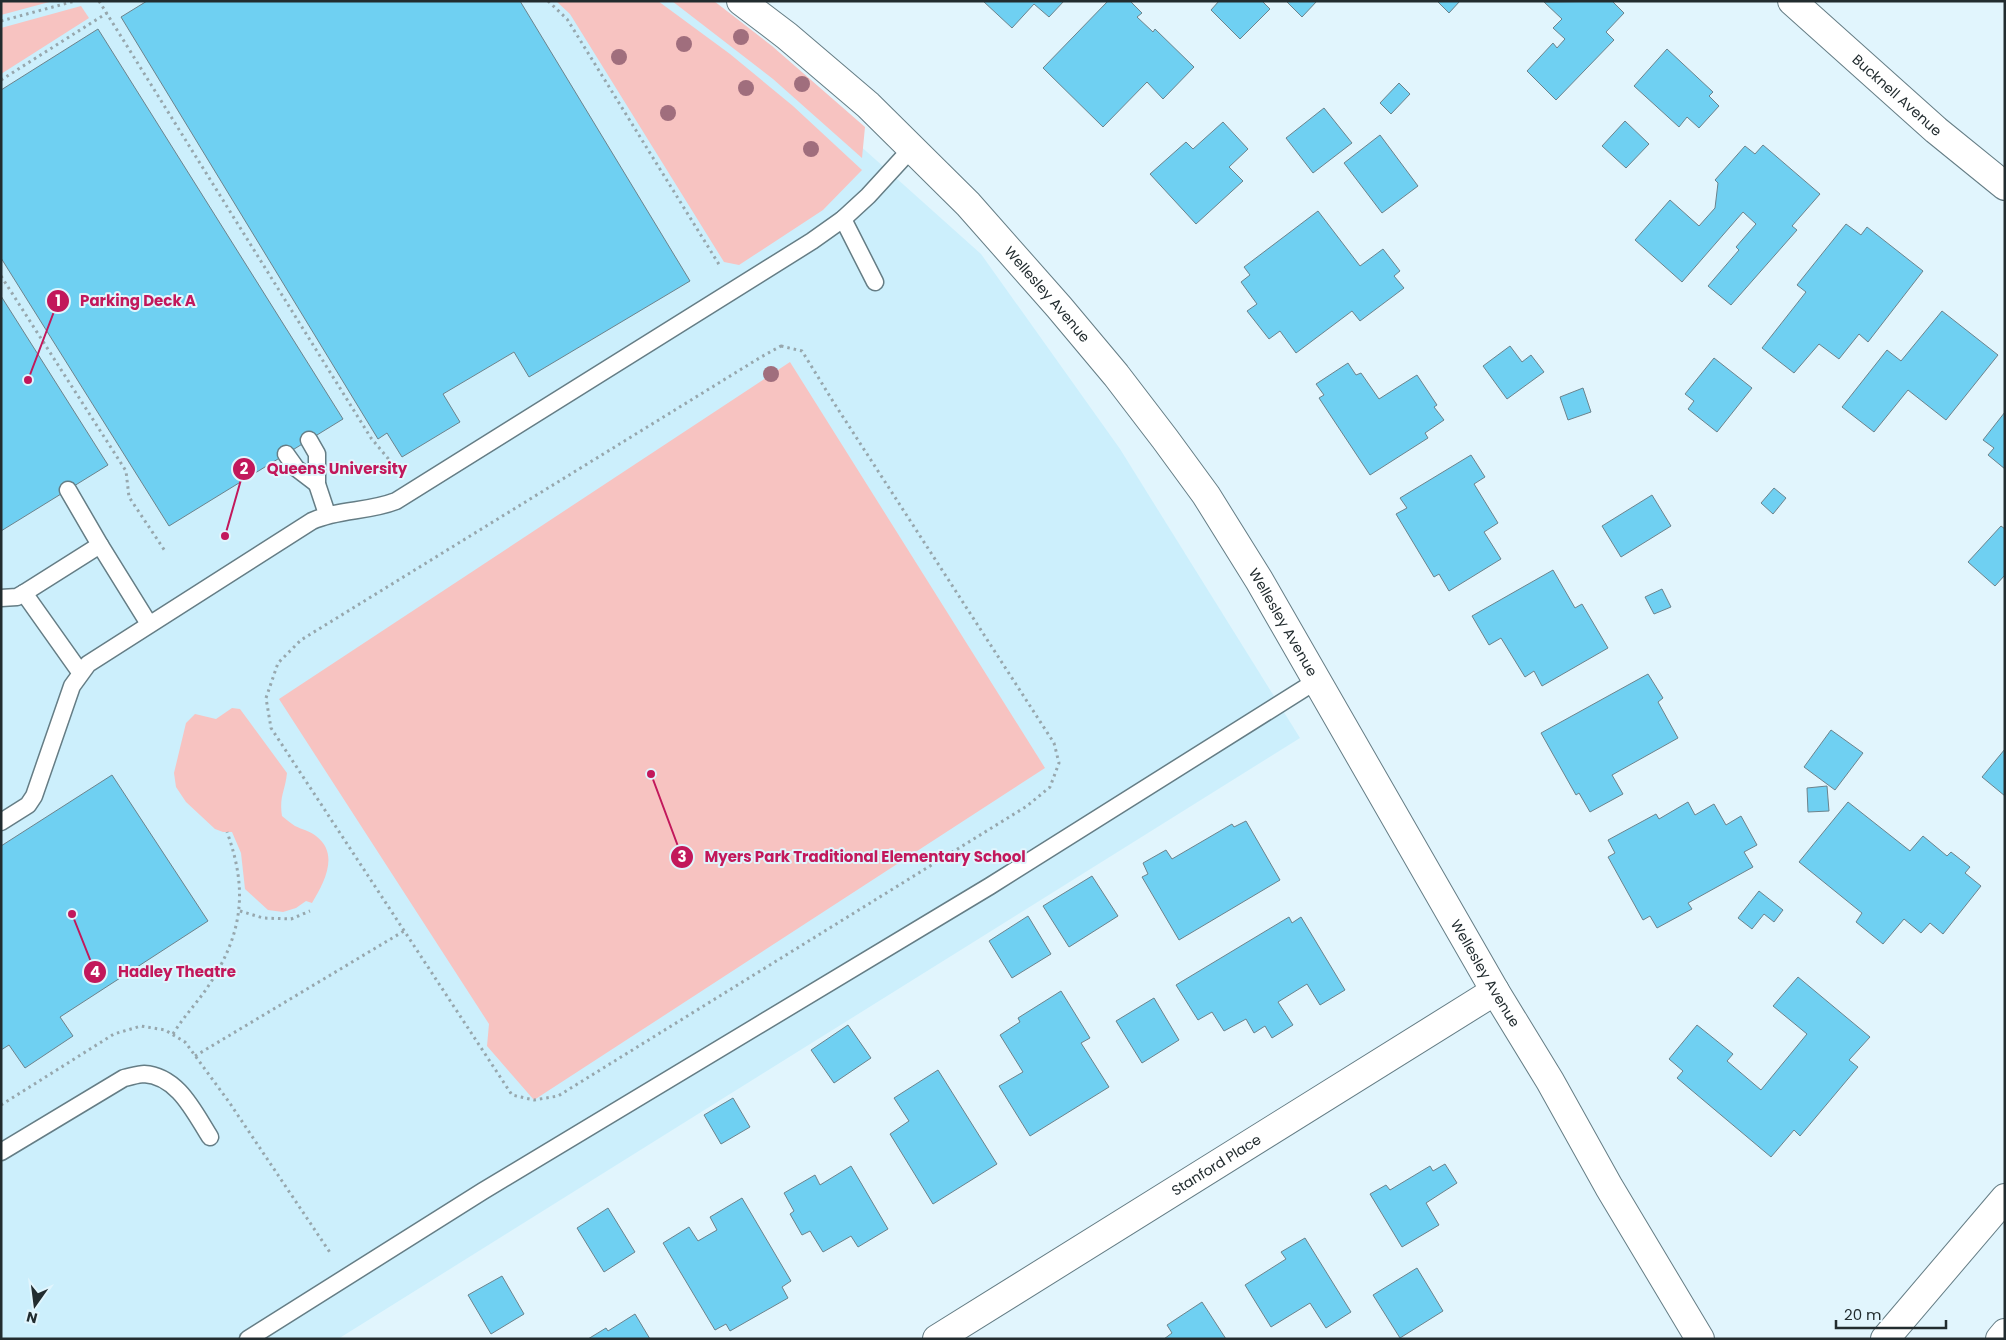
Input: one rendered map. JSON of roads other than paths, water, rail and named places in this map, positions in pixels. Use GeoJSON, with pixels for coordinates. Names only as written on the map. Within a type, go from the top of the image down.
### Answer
{"type":"FeatureCollection","features":[{"type":"Feature","properties":{"kind":"street","name":"Wellesley Avenue"},"geometry":{"type":"LineString","coordinates":[[741,1],[788,36],[868,105],[968,204],[1116,375],[1206,495],[1238,545],[1495,991],[1550,1081],[1609,1188],[1700,1339]]}},
{"type":"Feature","properties":{"kind":"street","name":"Bucknell Avenue"},"geometry":{"type":"LineString","coordinates":[[1792,1],[1936,130],[2005,186]]}},
{"type":"Feature","properties":{"kind":"street","name":"Stanford Place"},"geometry":{"type":"LineString","coordinates":[[936,1339],[1495,991]]}},
{"type":"Feature","properties":{"kind":"street"},"geometry":{"type":"LineString","coordinates":[[1885,1339],[2005,1198]]}},
{"type":"Feature","properties":{"kind":"street"},"geometry":{"type":"LineString","coordinates":[[2000,1339],[2005,1333]]}},
{"type":"Feature","properties":{"kind":"lane"},"geometry":{"type":"LineString","coordinates":[[1,822],[28,804],[34,796],[72,686],[80,672],[88,664],[290,534],[327,514],[346,510],[380,508],[396,502],[735,290],[843,219],[868,196],[912,148]]}},
{"type":"Feature","properties":{"kind":"lane"},"geometry":{"type":"LineString","coordinates":[[843,219],[875,282]]}},
{"type":"Feature","properties":{"kind":"lane"},"geometry":{"type":"LineString","coordinates":[[309,440],[317,454],[317,484],[327,514]]}},
{"type":"Feature","properties":{"kind":"lane"},"geometry":{"type":"LineString","coordinates":[[286,454],[296,468],[317,484]]}},
{"type":"Feature","properties":{"kind":"lane"},"geometry":{"type":"LineString","coordinates":[[68,490],[149,624]]}},
{"type":"Feature","properties":{"kind":"lane"},"geometry":{"type":"LineString","coordinates":[[1,598],[24,593],[100,545]]}},
{"type":"Feature","properties":{"kind":"lane"},"geometry":{"type":"LineString","coordinates":[[24,593],[80,672]]}},
{"type":"Feature","properties":{"kind":"lane"},"geometry":{"type":"LineString","coordinates":[[248,1339],[483,1192],[990,886],[1316,681]]}},
{"type":"Feature","properties":{"kind":"lane"},"geometry":{"type":"LineString","coordinates":[[1,1152],[124,1078],[143,1074],[167,1080],[185,1098],[210,1136]]}},
{"type":"Feature","properties":{"kind":"place","name":"Parking Deck A"},"geometry":{"type":"Point","coordinates":[28,380]}},
{"type":"Feature","properties":{"kind":"place","name":"Queens University"},"geometry":{"type":"Point","coordinates":[225,536]}},
{"type":"Feature","properties":{"kind":"place","name":"Myers Park Traditional Elementary School"},"geometry":{"type":"Point","coordinates":[651,774]}},
{"type":"Feature","properties":{"kind":"place","name":"Hadley Theatre"},"geometry":{"type":"Point","coordinates":[72,914]}}]}
